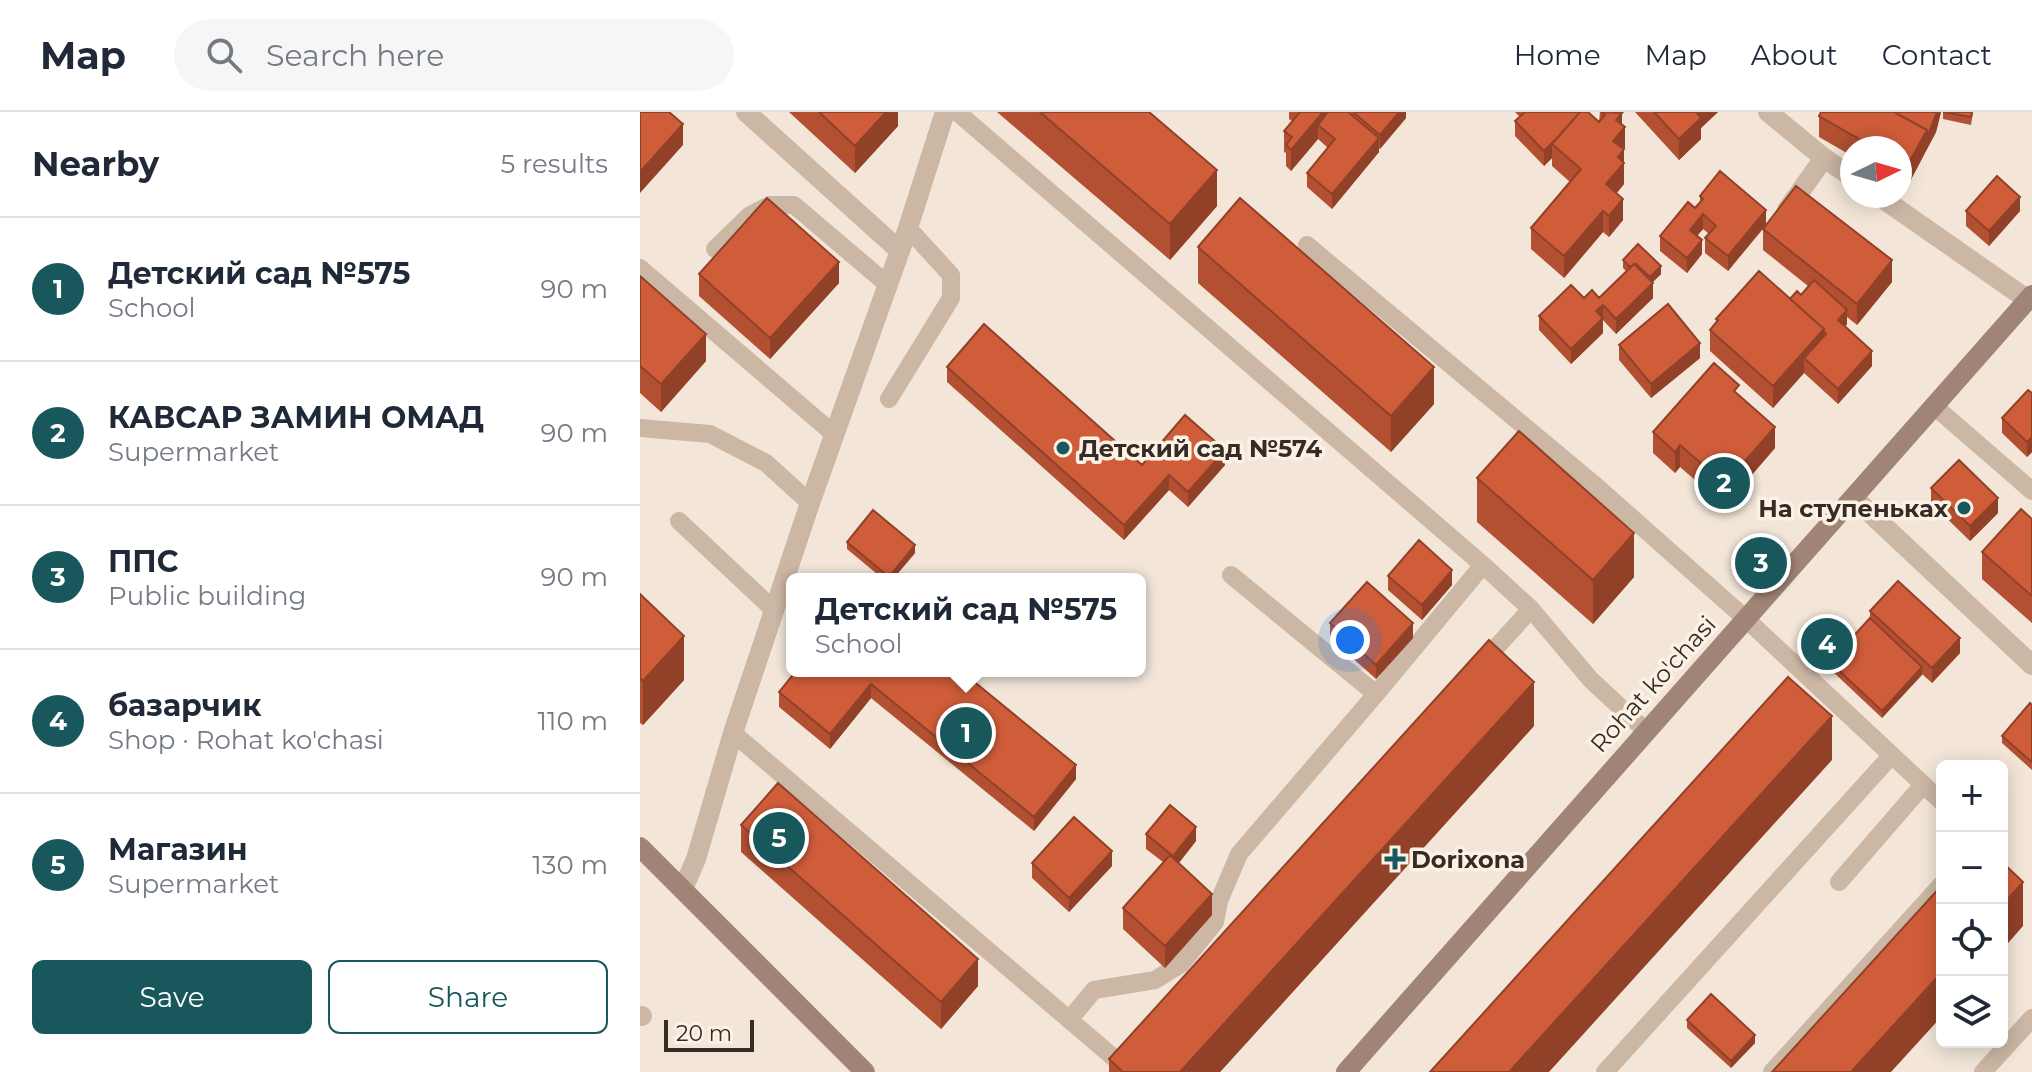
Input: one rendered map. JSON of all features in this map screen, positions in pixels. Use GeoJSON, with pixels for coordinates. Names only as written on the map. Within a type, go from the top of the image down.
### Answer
{"type":"FeatureCollection","features":[{"type":"Feature","properties":{"kind":"street"},"geometry":{"type":"LineString","coordinates":[[746,112],[900,251]]}},
{"type":"Feature","properties":{"kind":"street"},"geometry":{"type":"LineString","coordinates":[[786,573],[908,228],[945,112]]}},
{"type":"Feature","properties":{"kind":"street"},"geometry":{"type":"LineString","coordinates":[[1768,112],[1840,169]]}},
{"type":"Feature","properties":{"kind":"street"},"geometry":{"type":"LineString","coordinates":[[1773,230],[1824,158]]}},
{"type":"Feature","properties":{"kind":"street"},"geometry":{"type":"LineString","coordinates":[[1897,208],[2030,298]]}},
{"type":"Feature","properties":{"kind":"street","name":"Rohat ko'chasi"},"geometry":{"type":"LineString","coordinates":[[1346,1072],[2030,298]]}},
{"type":"Feature","properties":{"kind":"street"},"geometry":{"type":"LineString","coordinates":[[1854,498],[2032,665]]}},
{"type":"Feature","properties":{"kind":"street"},"geometry":{"type":"LineString","coordinates":[[683,889],[696,859],[733,733],[786,574]]}},
{"type":"Feature","properties":{"kind":"street"},"geometry":{"type":"LineString","coordinates":[[640,847],[865,1072]]}},
{"type":"Feature","properties":{"kind":"lane"},"geometry":{"type":"LineString","coordinates":[[957,112],[1483,565],[1531,609],[1591,680],[1646,731]]}},
{"type":"Feature","properties":{"kind":"lane"},"geometry":{"type":"LineString","coordinates":[[715,249],[750,215],[770,205],[794,205],[888,285]]}},
{"type":"Feature","properties":{"kind":"lane"},"geometry":{"type":"LineString","coordinates":[[889,399],[951,298],[951,275],[908,228]]}},
{"type":"Feature","properties":{"kind":"lane"},"geometry":{"type":"LineString","coordinates":[[1307,245],[1597,487],[1746,619],[1936,797]]}},
{"type":"Feature","properties":{"kind":"lane"},"geometry":{"type":"LineString","coordinates":[[640,268],[835,435]]}},
{"type":"Feature","properties":{"kind":"lane"},"geometry":{"type":"LineString","coordinates":[[1934,406],[2032,491]]}},
{"type":"Feature","properties":{"kind":"lane"},"geometry":{"type":"LineString","coordinates":[[640,428],[710,434],[766,463],[810,503]]}},
{"type":"Feature","properties":{"kind":"lane"},"geometry":{"type":"LineString","coordinates":[[679,521],[774,610]]}},
{"type":"Feature","properties":{"kind":"lane"},"geometry":{"type":"LineString","coordinates":[[1069,1020],[1094,990],[1155,980],[1181,964],[1215,922],[1219,901],[1239,854],[1483,565]]}},
{"type":"Feature","properties":{"kind":"lane"},"geometry":{"type":"LineString","coordinates":[[1231,575],[1376,694]]}},
{"type":"Feature","properties":{"kind":"lane"},"geometry":{"type":"LineString","coordinates":[[1468,679],[1531,609]]}},
{"type":"Feature","properties":{"kind":"lane"},"geometry":{"type":"LineString","coordinates":[[733,733],[1121,1062]]}},
{"type":"Feature","properties":{"kind":"lane"},"geometry":{"type":"LineString","coordinates":[[1605,1072],[1891,756]]}},
{"type":"Feature","properties":{"kind":"lane"},"geometry":{"type":"LineString","coordinates":[[1839,882],[1923,785]]}},
{"type":"Feature","properties":{"kind":"lane"},"geometry":{"type":"LineString","coordinates":[[1772,1072],[1936,891]]}},
{"type":"Feature","properties":{"kind":"lane"},"geometry":{"type":"LineString","coordinates":[[1983,1072],[2032,1018]]}},
{"type":"Feature","properties":{"kind":"building"},"geometry":{"type":"Polygon","coordinates":[[[640,112],[669,112],[683,124],[640,172],[640,112]]]}},
{"type":"Feature","properties":{"kind":"building"},"geometry":{"type":"Polygon","coordinates":[[[819,112],[886,112],[855,146],[819,112]]]}},
{"type":"Feature","properties":{"kind":"building"},"geometry":{"type":"Polygon","coordinates":[[[1040,112],[1149,112],[1217,170],[1170,224],[1040,112]]]}},
{"type":"Feature","properties":{"kind":"building"},"geometry":{"type":"Polygon","coordinates":[[[1300,112],[1323,112],[1291,150],[1286,145],[1292,137],[1284,131],[1300,112]]]}},
{"type":"Feature","properties":{"kind":"building"},"geometry":{"type":"Polygon","coordinates":[[[1328,112],[1348,112],[1379,138],[1332,194],[1307,173],[1335,139],[1318,125],[1328,112]]]}},
{"type":"Feature","properties":{"kind":"building"},"geometry":{"type":"Polygon","coordinates":[[[1353,112],[1399,112],[1380,135],[1353,112]]]}},
{"type":"Feature","properties":{"kind":"building"},"geometry":{"type":"Polygon","coordinates":[[[1525,112],[1580,112],[1544,151],[1515,121],[1525,112]]]}},
{"type":"Feature","properties":{"kind":"building"},"geometry":{"type":"Polygon","coordinates":[[[1580,112],[1588,112],[1599,122],[1605,115],[1601,112],[1622,113],[1616,120],[1625,127],[1613,141],[1624,149],[1618,157],[1624,163],[1606,184],[1623,199],[1609,216],[1603,211],[1564,256],[1531,228],[1581,169],[1552,144],[1580,112]]]}},
{"type":"Feature","properties":{"kind":"building"},"geometry":{"type":"Polygon","coordinates":[[[1654,112],[1696,112],[1701,118],[1679,139],[1654,112]]]}},
{"type":"Feature","properties":{"kind":"building"},"geometry":{"type":"Polygon","coordinates":[[[1821,112],[1894,112],[1927,130],[1912,157],[1912,136],[1854,136],[1819,116],[1821,112]]]}},
{"type":"Feature","properties":{"kind":"building"},"geometry":{"type":"Polygon","coordinates":[[[1894,112],[1937,112],[1927,137],[1927,130],[1894,112]]]}},
{"type":"Feature","properties":{"kind":"building"},"geometry":{"type":"Polygon","coordinates":[[[1943,112],[1972,112],[1971,117],[1943,112]]]}},
{"type":"Feature","properties":{"kind":"building"},"geometry":{"type":"Polygon","coordinates":[[[1720,171],[1766,210],[1728,256],[1705,238],[1716,226],[1703,214],[1690,230],[1702,240],[1687,258],[1660,236],[1688,202],[1695,208],[1703,199],[1700,196],[1720,171]]]}},
{"type":"Feature","properties":{"kind":"building"},"geometry":{"type":"Polygon","coordinates":[[[1997,176],[2020,197],[1989,231],[1966,211],[1997,176]]]}},
{"type":"Feature","properties":{"kind":"building"},"geometry":{"type":"Polygon","coordinates":[[[1796,186],[1892,260],[1857,304],[1763,229],[1796,186]]]}},
{"type":"Feature","properties":{"kind":"building"},"geometry":{"type":"Polygon","coordinates":[[[767,198],[839,262],[770,338],[699,274],[767,198]]]}},
{"type":"Feature","properties":{"kind":"building"},"geometry":{"type":"Polygon","coordinates":[[[1240,198],[1434,367],[1391,416],[1198,247],[1240,198]]]}},
{"type":"Feature","properties":{"kind":"building"},"geometry":{"type":"Polygon","coordinates":[[[1638,244],[1661,266],[1650,277],[1636,264],[1630,267],[1623,260],[1638,244]]]}},
{"type":"Feature","properties":{"kind":"building"},"geometry":{"type":"Polygon","coordinates":[[[1634,264],[1653,283],[1616,319],[1603,305],[1596,311],[1603,318],[1571,349],[1539,316],[1571,285],[1584,298],[1592,290],[1599,298],[1634,264]]]}},
{"type":"Feature","properties":{"kind":"building"},"geometry":{"type":"Polygon","coordinates":[[[1759,271],[1824,329],[1773,386],[1710,330],[1716,319],[1759,271]]]}},
{"type":"Feature","properties":{"kind":"building"},"geometry":{"type":"Polygon","coordinates":[[[640,276],[706,334],[661,384],[640,366],[640,276]]]}},
{"type":"Feature","properties":{"kind":"building"},"geometry":{"type":"Polygon","coordinates":[[[1814,280],[1847,310],[1838,320],[1872,351],[1838,389],[1804,358],[1826,334],[1824,329],[1790,299],[1797,291],[1801,295],[1814,280]]]}},
{"type":"Feature","properties":{"kind":"building"},"geometry":{"type":"Polygon","coordinates":[[[1668,304],[1700,343],[1651,384],[1619,345],[1668,304]]]}},
{"type":"Feature","properties":{"kind":"building","name":"Детский сад №574"},"geometry":{"type":"Polygon","coordinates":[[[984,324],[1142,465],[1185,415],[1225,450],[1188,492],[1169,475],[1124,525],[947,367],[984,324]]]}},
{"type":"Feature","properties":{"kind":"building"},"geometry":{"type":"Polygon","coordinates":[[[1714,363],[1739,385],[1734,391],[1775,427],[1725,484],[1680,445],[1675,452],[1653,432],[1714,363]]]}},
{"type":"Feature","properties":{"kind":"building"},"geometry":{"type":"Polygon","coordinates":[[[2028,390],[2032,393],[2032,437],[2027,442],[2002,418],[2028,390]]]}},
{"type":"Feature","properties":{"kind":"building"},"geometry":{"type":"Polygon","coordinates":[[[1519,431],[1634,533],[1593,580],[1477,478],[1519,431]]]}},
{"type":"Feature","properties":{"kind":"building"},"geometry":{"type":"Polygon","coordinates":[[[1959,460],[1998,498],[1970,526],[1931,488],[1959,460]]]}},
{"type":"Feature","properties":{"kind":"building"},"geometry":{"type":"Polygon","coordinates":[[[2021,509],[2032,519],[2032,596],[1982,552],[2021,509]]]}},
{"type":"Feature","properties":{"kind":"building"},"geometry":{"type":"Polygon","coordinates":[[[873,510],[915,545],[892,573],[884,573],[847,542],[873,510]]]}},
{"type":"Feature","properties":{"kind":"building"},"geometry":{"type":"Polygon","coordinates":[[[1419,540],[1452,570],[1422,605],[1388,576],[1419,540]]]}},
{"type":"Feature","properties":{"kind":"building"},"geometry":{"type":"Polygon","coordinates":[[[1898,581],[1960,638],[1932,668],[1870,611],[1898,581]]]}},
{"type":"Feature","properties":{"kind":"building"},"geometry":{"type":"Polygon","coordinates":[[[1367,582],[1413,623],[1376,665],[1330,623],[1367,582]]]}},
{"type":"Feature","properties":{"kind":"building"},"geometry":{"type":"Polygon","coordinates":[[[640,594],[684,636],[643,681],[640,678],[640,594]]]}},
{"type":"Feature","properties":{"kind":"building"},"geometry":{"type":"Polygon","coordinates":[[[1870,618],[1922,667],[1882,711],[1830,662],[1870,618]]]}},
{"type":"Feature","properties":{"kind":"building"},"geometry":{"type":"Polygon","coordinates":[[[1489,640],[1534,682],[1180,1072],[1123,1072],[1109,1059],[1489,640]]]}},
{"type":"Feature","properties":{"kind":"building"},"geometry":{"type":"Polygon","coordinates":[[[791,677],[968,677],[1076,765],[1034,817],[871,684],[830,734],[779,692],[791,677]]]}},
{"type":"Feature","properties":{"kind":"building"},"geometry":{"type":"Polygon","coordinates":[[[1788,677],[1832,716],[1509,1072],[1430,1072],[1788,677]]]}},
{"type":"Feature","properties":{"kind":"building"},"geometry":{"type":"Polygon","coordinates":[[[2030,703],[2032,705],[2032,762],[2002,736],[2030,703]]]}},
{"type":"Feature","properties":{"kind":"building"},"geometry":{"type":"Polygon","coordinates":[[[778,783],[978,959],[941,1002],[741,825],[778,783]]]}},
{"type":"Feature","properties":{"kind":"building"},"geometry":{"type":"Polygon","coordinates":[[[1170,805],[1196,827],[1173,856],[1146,834],[1170,805]]]}},
{"type":"Feature","properties":{"kind":"building"},"geometry":{"type":"Polygon","coordinates":[[[1074,817],[1112,851],[1069,898],[1032,863],[1074,817]]]}},
{"type":"Feature","properties":{"kind":"building"},"geometry":{"type":"Polygon","coordinates":[[[1170,855],[1212,894],[1165,946],[1123,908],[1170,855]]]}},
{"type":"Feature","properties":{"kind":"building"},"geometry":{"type":"Polygon","coordinates":[[[2008,868],[2023,882],[2008,899],[2008,868]]]}},
{"type":"Feature","properties":{"kind":"building"},"geometry":{"type":"Polygon","coordinates":[[[1936,892],[1936,979],[1851,1072],[1772,1072],[1936,892]]]}},
{"type":"Feature","properties":{"kind":"building"},"geometry":{"type":"Polygon","coordinates":[[[1711,994],[1755,1035],[1731,1061],[1687,1020],[1711,994]]]}},
{"type":"Feature","properties":{"kind":"place","name":"Детский сад №574"},"geometry":{"type":"Point","coordinates":[1063,448]}},
{"type":"Feature","properties":{"kind":"place","name":"КАВСАР ЗАМИН ОМАД"},"geometry":{"type":"Point","coordinates":[1724,483]}},
{"type":"Feature","properties":{"kind":"place","name":"На ступеньках"},"geometry":{"type":"Point","coordinates":[1964,508]}},
{"type":"Feature","properties":{"kind":"place","name":"ППС"},"geometry":{"type":"Point","coordinates":[1761,563]}},
{"type":"Feature","properties":{"kind":"place","name":"базарчик"},"geometry":{"type":"Point","coordinates":[1827,644]}},
{"type":"Feature","properties":{"kind":"place","name":"Детский сад №575"},"geometry":{"type":"Point","coordinates":[966,733]}},
{"type":"Feature","properties":{"kind":"place","name":"Магазин"},"geometry":{"type":"Point","coordinates":[779,838]}},
{"type":"Feature","properties":{"kind":"place","name":"Dorixona"},"geometry":{"type":"Point","coordinates":[1395,859]}}]}
